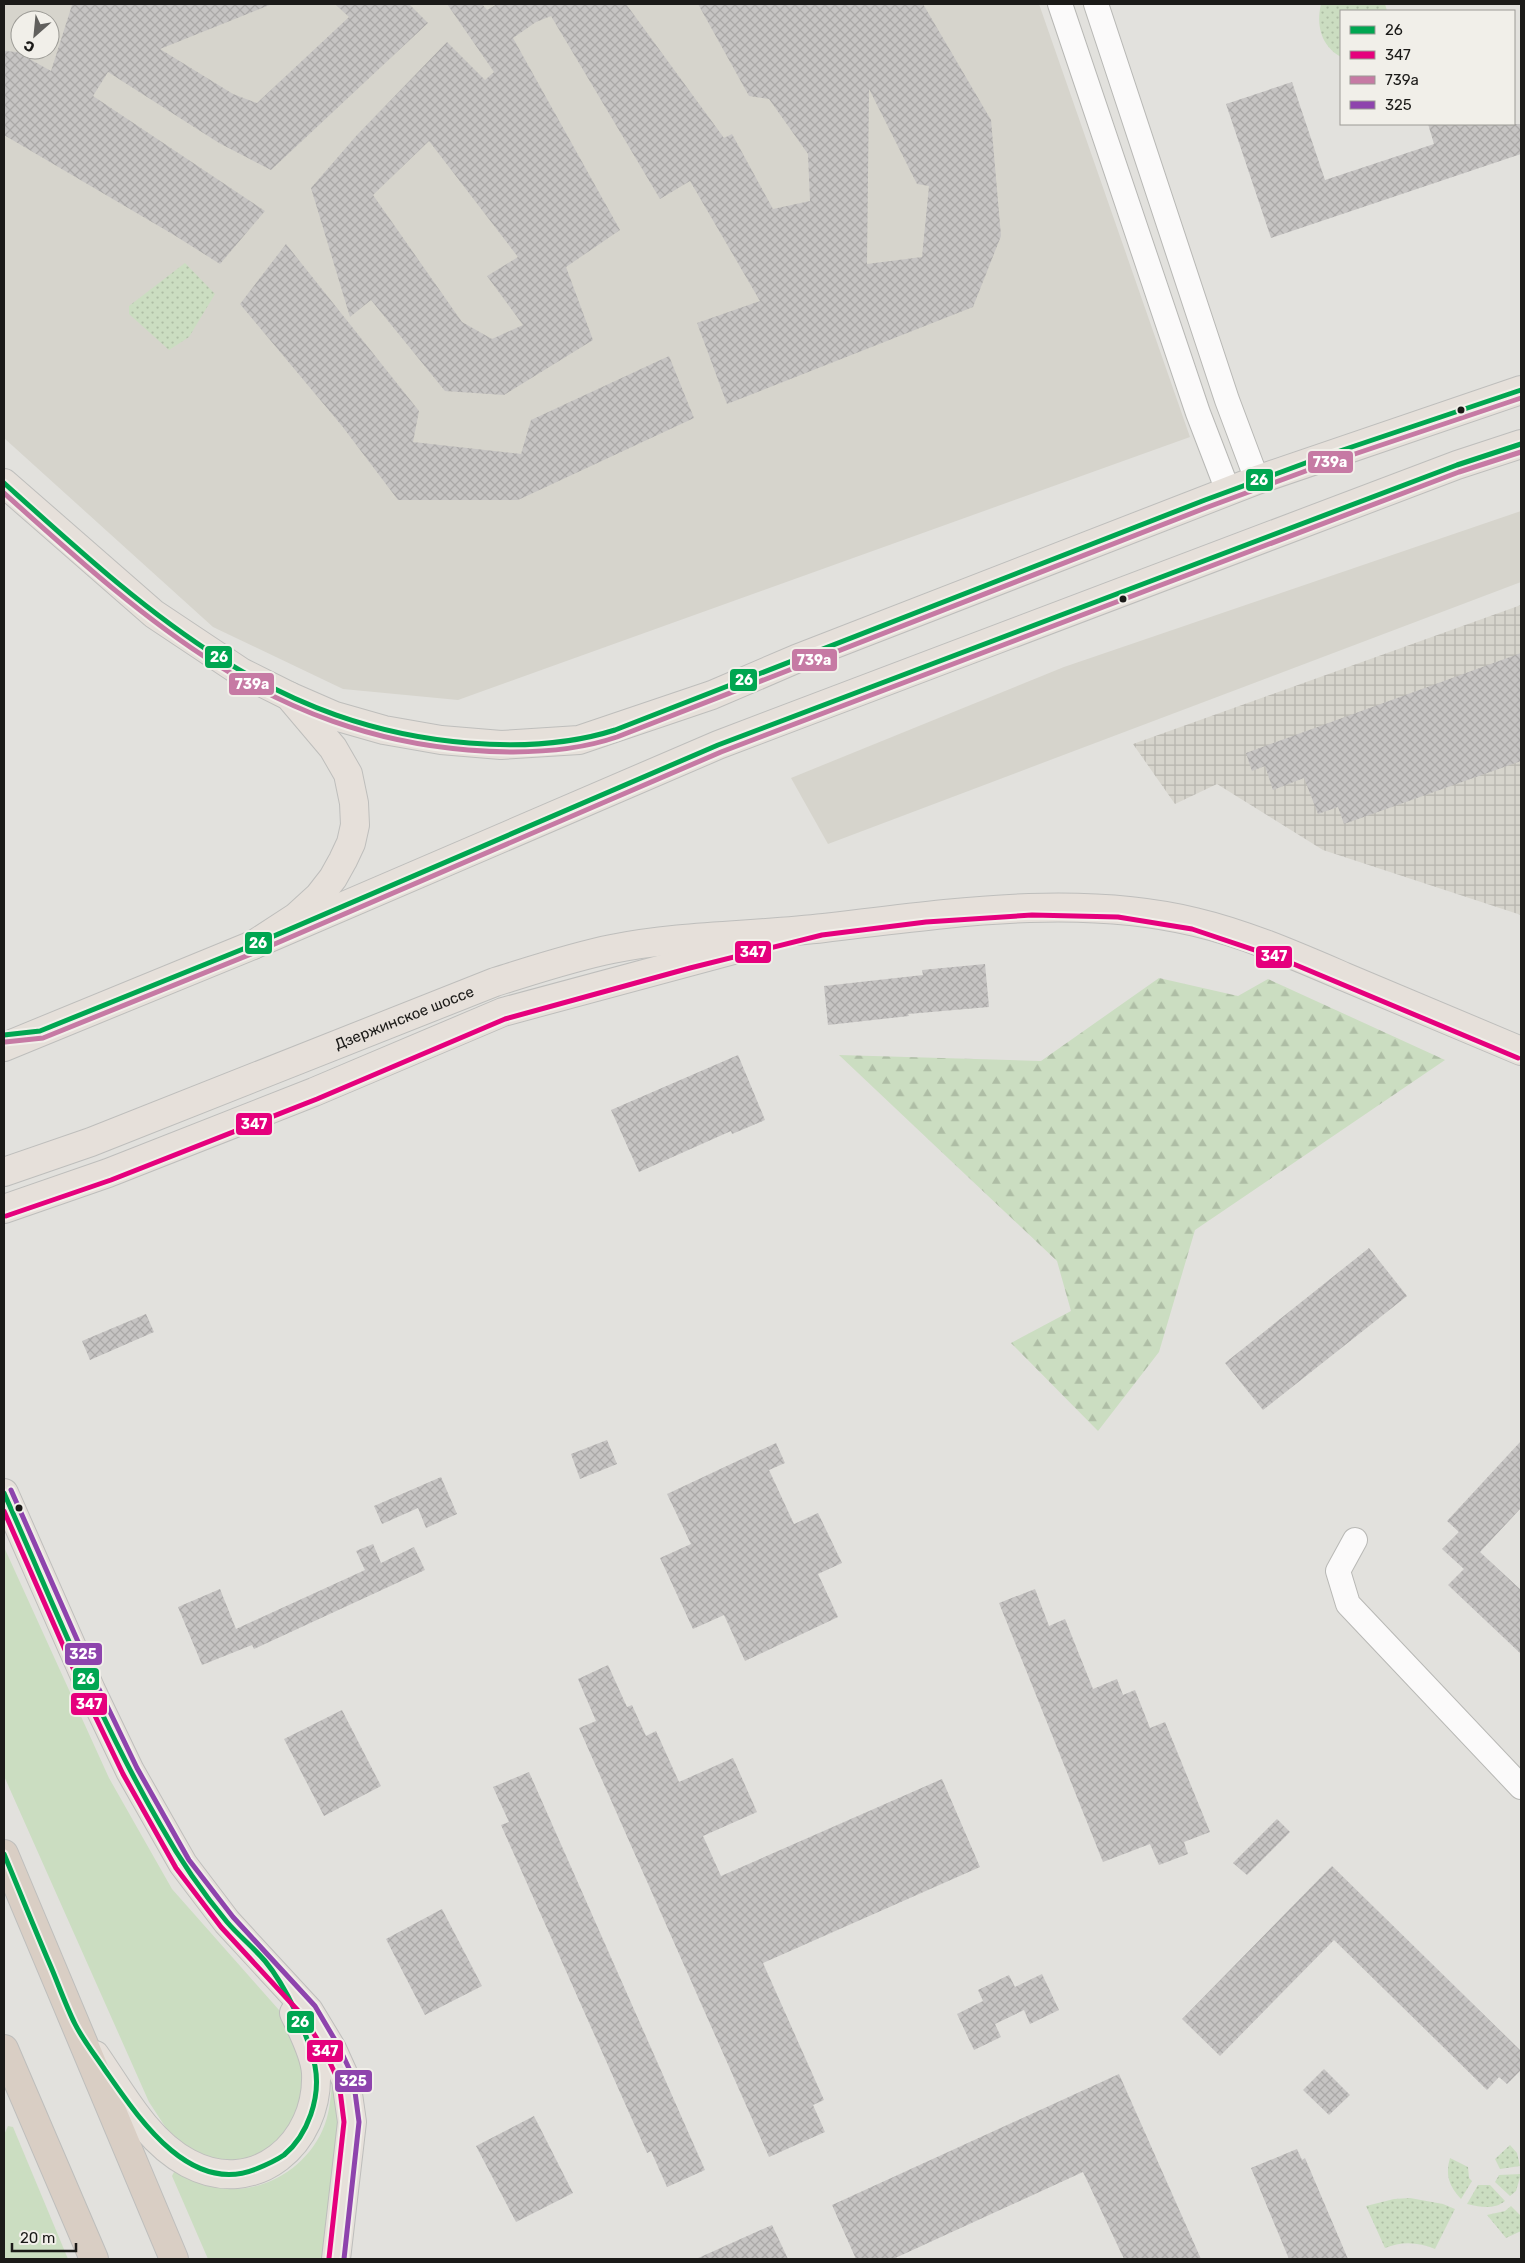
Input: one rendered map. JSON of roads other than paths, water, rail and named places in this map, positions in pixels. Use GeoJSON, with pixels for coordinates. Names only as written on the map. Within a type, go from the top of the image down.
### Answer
{"type":"FeatureCollection","features":[{"type":"Feature","properties":{"kind":"highway"},"geometry":{"type":"LineString","coordinates":[[4,1854],[174,2259]]}},
{"type":"Feature","properties":{"kind":"highway"},"geometry":{"type":"LineString","coordinates":[[4,2049],[94,2259]]}},
{"type":"Feature","properties":{"kind":"main road"},"geometry":{"type":"LineString","coordinates":[[4,483],[154,614],[241,672],[334,716],[384,730],[441,740],[501,745],[578,740],[712,695],[796,659],[1228,491],[1521,390]]}},
{"type":"Feature","properties":{"kind":"main road"},"geometry":{"type":"LineString","coordinates":[[4,1047],[253,945],[718,745],[1448,469],[1521,444]]}},
{"type":"Feature","properties":{"kind":"main road"},"geometry":{"type":"LineString","coordinates":[[253,945],[296,917],[319,896],[333,878],[343,860],[351,843],[355,825],[354,803],[348,774],[333,748],[289,696]]}},
{"type":"Feature","properties":{"kind":"main road","name":"Дзержинское шоссе"},"geometry":{"type":"LineString","coordinates":[[4,1172],[91,1142],[495,982],[557,962],[613,948],[821,928],[925,915],[1032,908],[1120,910],[1194,922],[1226,931],[1287,953],[1521,1051]]}},
{"type":"Feature","properties":{"kind":"main road","name":"Дзержинское шоссе"},"geometry":{"type":"LineString","coordinates":[[4,1209],[108,1173],[314,1092],[444,1035],[503,1012],[688,961],[821,928]]}},
{"type":"Feature","properties":{"kind":"main road"},"geometry":{"type":"LineString","coordinates":[[433,1006],[445,1007],[454,1012],[456,1019],[454,1027],[444,1035]]}},
{"type":"Feature","properties":{"kind":"main road"},"geometry":{"type":"LineString","coordinates":[[4,1035],[40,1031]]}},
{"type":"Feature","properties":{"kind":"main road"},"geometry":{"type":"LineString","coordinates":[[4,1493],[91,1690],[130,1771],[183,1864],[227,1922],[309,2011],[332,2049],[346,2080],[352,2122],[336,2259]]}},
{"type":"Feature","properties":{"kind":"main road"},"geometry":{"type":"LineString","coordinates":[[75,2026],[135,2113],[161,2144],[188,2163],[213,2172],[238,2174],[261,2169],[280,2158],[294,2144],[307,2124],[314,2103],[316,2071],[303,2031],[270,1967]]}},
{"type":"Feature","properties":{"kind":"street"},"geometry":{"type":"LineString","coordinates":[[1060,4],[1198,413],[1228,491]]}},
{"type":"Feature","properties":{"kind":"street"},"geometry":{"type":"LineString","coordinates":[[1096,4],[1222,385],[1258,480]]}},
{"type":"Feature","properties":{"kind":"street"},"geometry":{"type":"LineString","coordinates":[[1355,1540],[1338,1571],[1348,1604],[1521,1786]]}}]}
